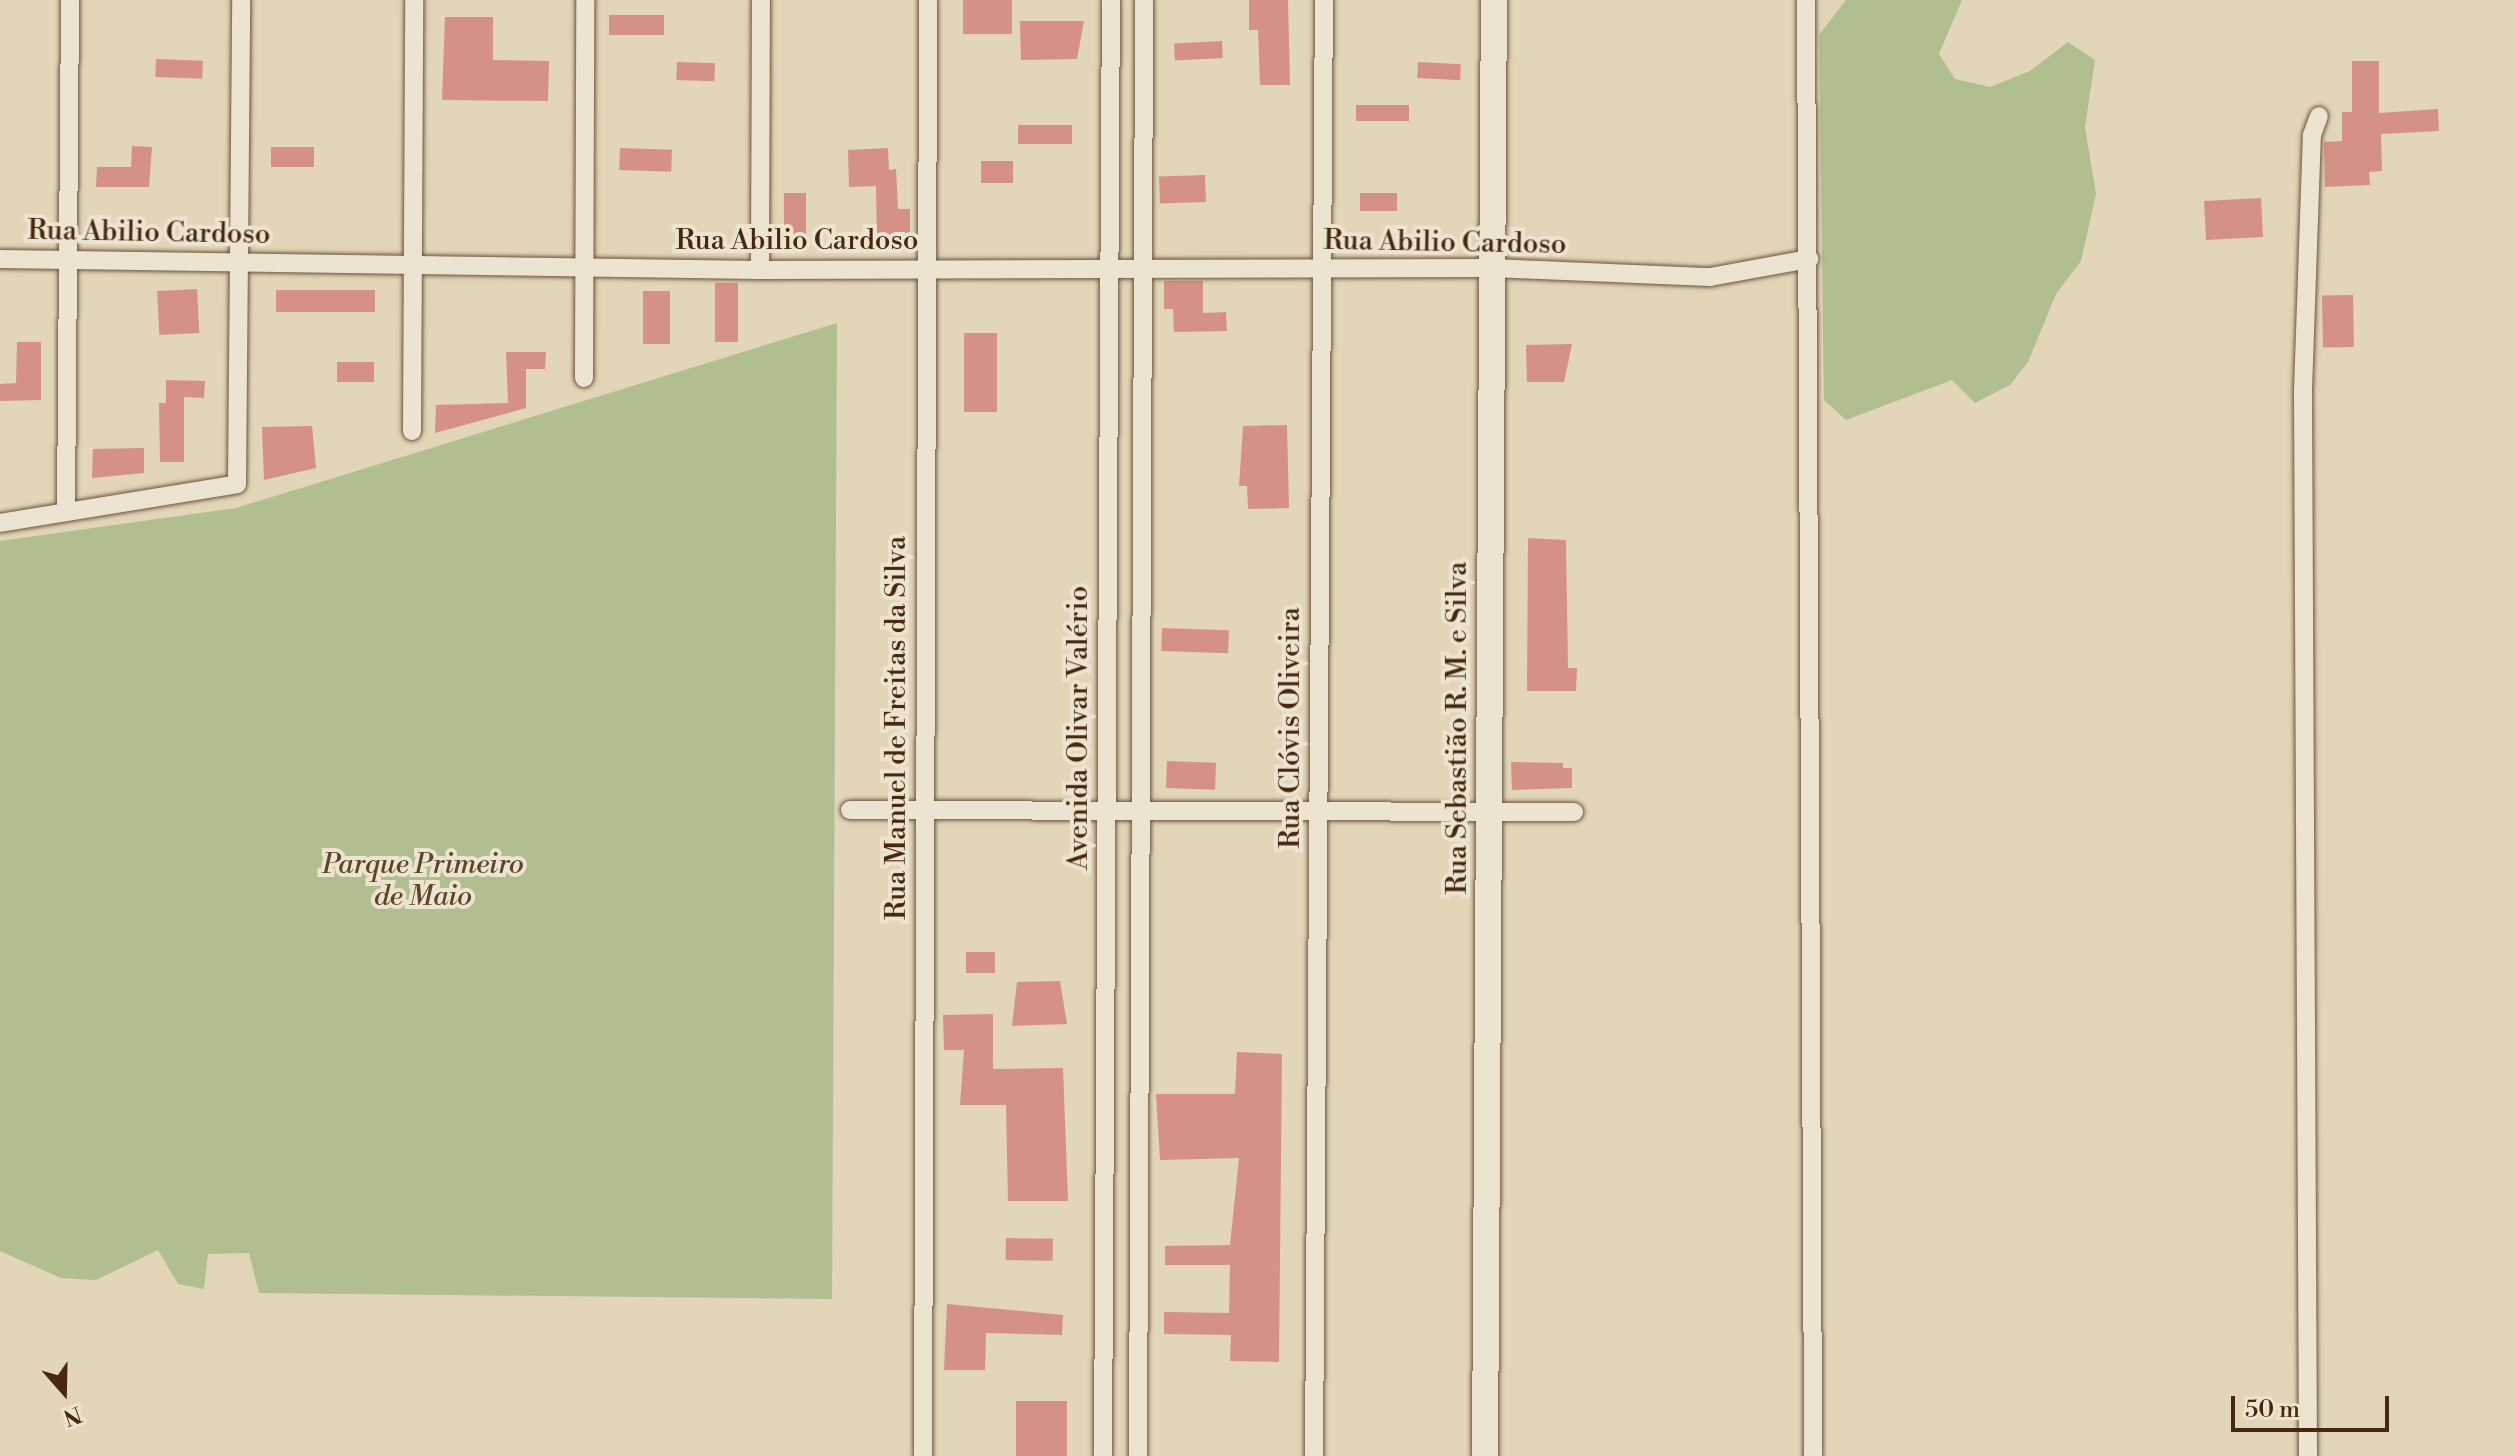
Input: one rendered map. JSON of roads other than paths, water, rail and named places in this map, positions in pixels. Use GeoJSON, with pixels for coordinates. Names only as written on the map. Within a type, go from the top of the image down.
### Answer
{"type":"FeatureCollection","features":[{"type":"Feature","properties":{"kind":"street"},"geometry":{"type":"LineString","coordinates":[[66,512],[70,0]]}},
{"type":"Feature","properties":{"kind":"street"},"geometry":{"type":"LineString","coordinates":[[0,523],[237,484],[241,0]]}},
{"type":"Feature","properties":{"kind":"street"},"geometry":{"type":"LineString","coordinates":[[412,431],[414,0]]}},
{"type":"Feature","properties":{"kind":"street"},"geometry":{"type":"LineString","coordinates":[[584,378],[585,0]]}},
{"type":"Feature","properties":{"kind":"street"},"geometry":{"type":"LineString","coordinates":[[760,270],[761,0]]}},
{"type":"Feature","properties":{"kind":"street","name":"Rua Manuel de Freitas da Silva"},"geometry":{"type":"LineString","coordinates":[[923,1456],[928,0]]}},
{"type":"Feature","properties":{"kind":"street","name":"Avenida Olivar Valério"},"geometry":{"type":"LineString","coordinates":[[1103,1456],[1111,0]]}},
{"type":"Feature","properties":{"kind":"street"},"geometry":{"type":"LineString","coordinates":[[1138,1456],[1144,0]]}},
{"type":"Feature","properties":{"kind":"street","name":"Rua Clóvis Oliveira"},"geometry":{"type":"LineString","coordinates":[[1314,1456],[1324,0]]}},
{"type":"Feature","properties":{"kind":"street","name":"Rua Sebastião R. M. e Silva"},"geometry":{"type":"LineString","coordinates":[[1485,1456],[1494,0]]}},
{"type":"Feature","properties":{"kind":"street"},"geometry":{"type":"LineString","coordinates":[[1806,0],[1813,1456]]}},
{"type":"Feature","properties":{"kind":"street"},"geometry":{"type":"LineString","coordinates":[[2308,1456],[2303,390],[2312,135],[2319,116]]}},
{"type":"Feature","properties":{"kind":"street","name":"Rua Abilio Cardoso"},"geometry":{"type":"LineString","coordinates":[[0,259],[760,270],[1492,268],[1593,275],[1710,277],[1809,259]]}},
{"type":"Feature","properties":{"kind":"street"},"geometry":{"type":"LineString","coordinates":[[850,810],[1574,812]]}},
{"type":"Feature","properties":{"kind":"park label","name":"Parque Primeiro de Maio"},"geometry":{"type":"Point","coordinates":[423,881]}}]}
